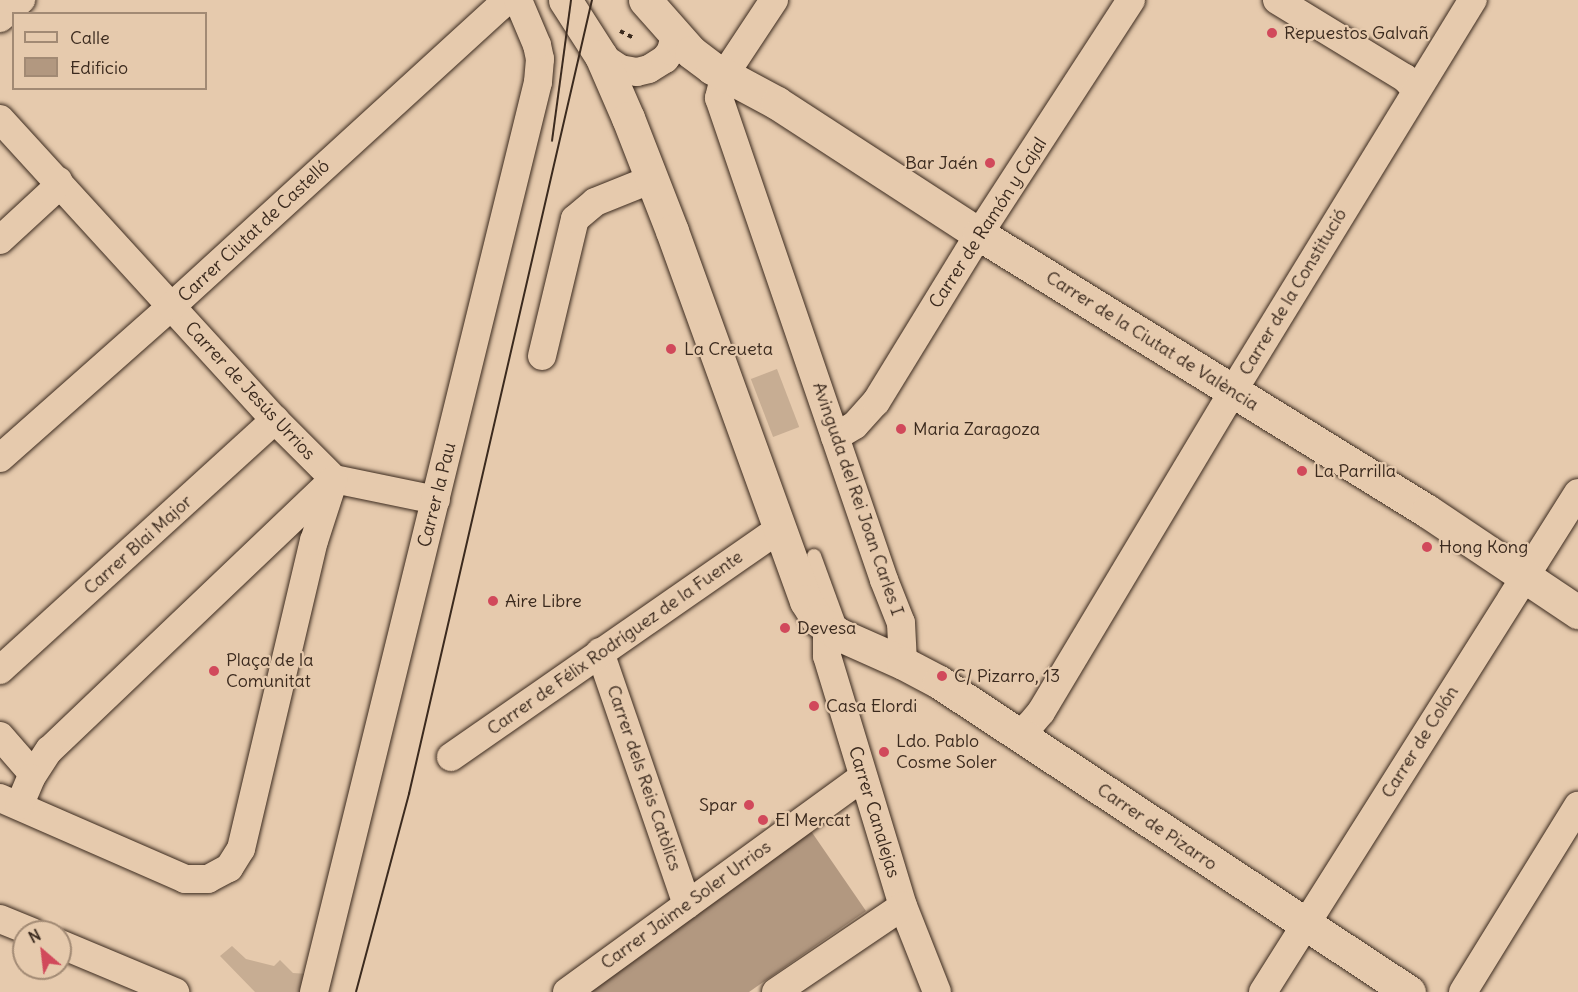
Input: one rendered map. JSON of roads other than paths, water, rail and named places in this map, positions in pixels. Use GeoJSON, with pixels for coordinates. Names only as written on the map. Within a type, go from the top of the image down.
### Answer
{"type":"FeatureCollection","features":[{"type":"Feature","properties":{"kind":"main road"},"geometry":{"type":"LineString","coordinates":[[565,0],[601,56],[652,179],[806,601],[818,620],[837,633],[903,663]]}},
{"type":"Feature","properties":{"kind":"main road"},"geometry":{"type":"LineString","coordinates":[[645,0],[700,60],[725,74]]}},
{"type":"Feature","properties":{"kind":"main road","name":"Carrer de la Ciutat de València"},"geometry":{"type":"LineString","coordinates":[[725,74],[777,103],[979,234],[1427,511],[1578,612]]}},
{"type":"Feature","properties":{"kind":"main road","name":"Carrer de Pizarro"},"geometry":{"type":"LineString","coordinates":[[903,663],[1018,734],[1305,926],[1409,992]]}},
{"type":"Feature","properties":{"kind":"street"},"geometry":{"type":"LineString","coordinates":[[0,18],[21,0]]}},
{"type":"Feature","properties":{"kind":"street","name":"Carrer Ciutat de Castelló"},"geometry":{"type":"LineString","coordinates":[[0,458],[171,306],[504,0]]}},
{"type":"Feature","properties":{"kind":"street","name":"Carrer la Pau"},"geometry":{"type":"LineString","coordinates":[[314,992],[538,82],[540,59],[537,45],[518,0]]}},
{"type":"Feature","properties":{"kind":"street"},"geometry":{"type":"LineString","coordinates":[[725,74],[774,0]]}},
{"type":"Feature","properties":{"kind":"street","name":"Carrer de Ramón y Cajal"},"geometry":{"type":"LineString","coordinates":[[835,436],[855,425],[876,402],[979,234],[1131,0]]}},
{"type":"Feature","properties":{"kind":"street"},"geometry":{"type":"LineString","coordinates":[[1277,0],[1405,78],[1416,90]]}},
{"type":"Feature","properties":{"kind":"street","name":"Carrer de la Constitució"},"geometry":{"type":"LineString","coordinates":[[1018,734],[1041,712],[1233,391],[1473,0]]}},
{"type":"Feature","properties":{"kind":"street"},"geometry":{"type":"LineString","coordinates":[[601,56],[620,69],[637,72],[649,69],[665,59],[671,51],[675,35]]}},
{"type":"Feature","properties":{"kind":"street","name":"Avinguda del Rei Joan Carles I"},"geometry":{"type":"LineString","coordinates":[[725,74],[719,98],[723,113],[901,623],[903,663]]}},
{"type":"Feature","properties":{"kind":"street","name":"Carrer de Jesús Urrios"},"geometry":{"type":"LineString","coordinates":[[0,119],[275,420],[334,479]]}},
{"type":"Feature","properties":{"kind":"street"},"geometry":{"type":"LineString","coordinates":[[542,356],[576,219],[595,202],[652,179]]}},
{"type":"Feature","properties":{"kind":"street"},"geometry":{"type":"LineString","coordinates":[[0,240],[52,192],[58,181]]}},
{"type":"Feature","properties":{"kind":"street","name":"Carrer Blai Major"},"geometry":{"type":"LineString","coordinates":[[0,670],[275,420]]}},
{"type":"Feature","properties":{"kind":"street"},"geometry":{"type":"LineString","coordinates":[[334,479],[436,500]]}},
{"type":"Feature","properties":{"kind":"street"},"geometry":{"type":"LineString","coordinates":[[334,479],[314,542],[241,849],[229,868],[208,879],[185,879],[9,802],[33,774],[49,750],[334,479]]}},
{"type":"Feature","properties":{"kind":"street","name":"Carrer de Colón"},"geometry":{"type":"LineString","coordinates":[[1263,992],[1578,493]]}},
{"type":"Feature","properties":{"kind":"street","name":"Carrer de Félix Rodríguez de la Fuente"},"geometry":{"type":"LineString","coordinates":[[451,757],[780,528]]}},
{"type":"Feature","properties":{"kind":"street","name":"Carrer Canalejas"},"geometry":{"type":"LineString","coordinates":[[837,633],[827,656],[903,906],[937,992]]}},
{"type":"Feature","properties":{"kind":"street","name":"Carrer dels Reis Catòlics"},"geometry":{"type":"LineString","coordinates":[[600,652],[687,904]]}},
{"type":"Feature","properties":{"kind":"street"},"geometry":{"type":"LineString","coordinates":[[0,736],[33,774]]}},
{"type":"Feature","properties":{"kind":"street","name":"Carrer Jaime Soler Urrios"},"geometry":{"type":"LineString","coordinates":[[567,992],[863,777]]}},
{"type":"Feature","properties":{"kind":"street"},"geometry":{"type":"LineString","coordinates":[[1463,992],[1578,806]]}},
{"type":"Feature","properties":{"kind":"street"},"geometry":{"type":"LineString","coordinates":[[776,992],[903,906]]}},
{"type":"Feature","properties":{"kind":"street"},"geometry":{"type":"LineString","coordinates":[[72,949],[175,992]]}},
{"type":"Feature","properties":{"kind":"lane"},"geometry":{"type":"LineString","coordinates":[[814,556],[837,621],[837,633]]}},
{"type":"Feature","properties":{"kind":"tram line"},"geometry":{"type":"LineString","coordinates":[[552,141],[571,0]]}},
{"type":"Feature","properties":{"kind":"tram line"},"geometry":{"type":"LineString","coordinates":[[356,992],[409,794],[592,0]]}},
{"type":"Feature","properties":{"kind":"place","name":"Repuestos Galvañ"},"geometry":{"type":"Point","coordinates":[1272,33]}},
{"type":"Feature","properties":{"kind":"place","name":"Bar Jaén"},"geometry":{"type":"Point","coordinates":[990,163]}},
{"type":"Feature","properties":{"kind":"place","name":"La Creueta"},"geometry":{"type":"Point","coordinates":[671,349]}},
{"type":"Feature","properties":{"kind":"place","name":"Maria Zaragoza"},"geometry":{"type":"Point","coordinates":[901,429]}},
{"type":"Feature","properties":{"kind":"place","name":"La Parrilla"},"geometry":{"type":"Point","coordinates":[1302,471]}},
{"type":"Feature","properties":{"kind":"place","name":"Hong Kong"},"geometry":{"type":"Point","coordinates":[1427,547]}},
{"type":"Feature","properties":{"kind":"place","name":"Aire Libre"},"geometry":{"type":"Point","coordinates":[493,601]}},
{"type":"Feature","properties":{"kind":"place","name":"Devesa"},"geometry":{"type":"Point","coordinates":[785,628]}},
{"type":"Feature","properties":{"kind":"place","name":"Plaça de la Comunitat"},"geometry":{"type":"Point","coordinates":[214,671]}},
{"type":"Feature","properties":{"kind":"place","name":"C/ Pizarro, 13"},"geometry":{"type":"Point","coordinates":[942,676]}},
{"type":"Feature","properties":{"kind":"place","name":"Casa Elordi"},"geometry":{"type":"Point","coordinates":[814,706]}},
{"type":"Feature","properties":{"kind":"place","name":"Ldo. Pablo Cosme Soler"},"geometry":{"type":"Point","coordinates":[884,752]}},
{"type":"Feature","properties":{"kind":"place","name":"Spar"},"geometry":{"type":"Point","coordinates":[749,805]}},
{"type":"Feature","properties":{"kind":"place","name":"El Mercat"},"geometry":{"type":"Point","coordinates":[763,820]}}]}
